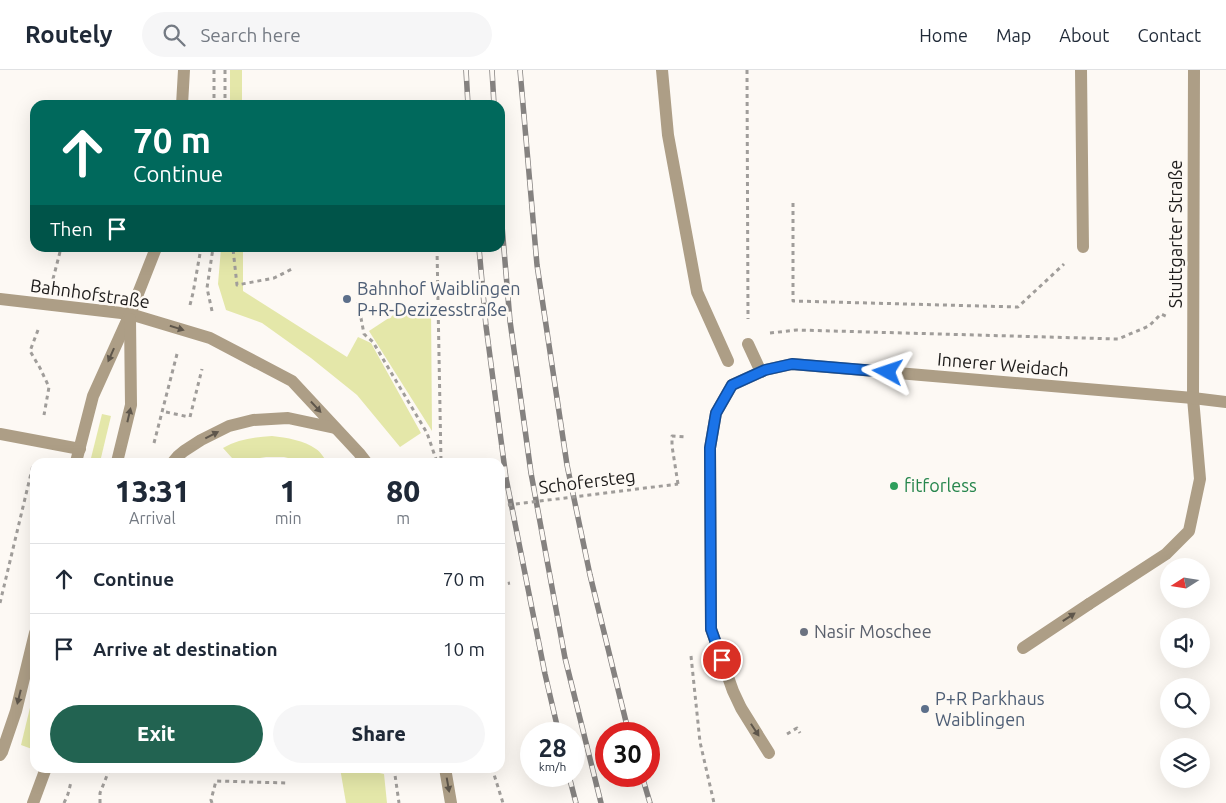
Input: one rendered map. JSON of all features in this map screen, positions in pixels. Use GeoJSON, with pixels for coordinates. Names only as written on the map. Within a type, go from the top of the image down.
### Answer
{"type":"FeatureCollection","features":[{"type":"Feature","properties":{"kind":"street"},"geometry":{"type":"LineString","coordinates":[[182,100],[184,70]]}},
{"type":"Feature","properties":{"kind":"street"},"geometry":{"type":"LineString","coordinates":[[662,70],[668,135],[698,292],[728,361]]}},
{"type":"Feature","properties":{"kind":"street"},"geometry":{"type":"LineString","coordinates":[[1081,70],[1083,247]]}},
{"type":"Feature","properties":{"kind":"street","name":"Stuttgarter Straße"},"geometry":{"type":"LineString","coordinates":[[1193,398],[1194,70]]}},
{"type":"Feature","properties":{"kind":"street"},"geometry":{"type":"LineString","coordinates":[[77,458],[93,396],[130,314],[154,252]]}},
{"type":"Feature","properties":{"kind":"street","name":"Bahnhofstraße"},"geometry":{"type":"LineString","coordinates":[[0,299],[130,314],[210,338],[292,381],[363,458]]}},
{"type":"Feature","properties":{"kind":"street"},"geometry":{"type":"LineString","coordinates":[[118,458],[131,405],[130,314]]}},
{"type":"Feature","properties":{"kind":"street"},"geometry":{"type":"LineString","coordinates":[[748,344],[761,372]]}},
{"type":"Feature","properties":{"kind":"street","name":"Innerer Weidach"},"geometry":{"type":"LineString","coordinates":[[769,753],[741,708],[733,691],[711,629],[710,448],[716,413],[732,385],[761,372],[792,364],[1226,402]]}},
{"type":"Feature","properties":{"kind":"street"},"geometry":{"type":"LineString","coordinates":[[1023,648],[1166,554],[1188,531],[1200,479],[1193,398]]}},
{"type":"Feature","properties":{"kind":"street"},"geometry":{"type":"LineString","coordinates":[[176,458],[201,440],[229,426],[253,420],[288,418],[335,428]]}},
{"type":"Feature","properties":{"kind":"street"},"geometry":{"type":"LineString","coordinates":[[0,434],[80,449]]}},
{"type":"Feature","properties":{"kind":"street"},"geometry":{"type":"LineString","coordinates":[[0,755],[16,710],[30,653]]}},
{"type":"Feature","properties":{"kind":"street"},"geometry":{"type":"LineString","coordinates":[[34,802],[44,773]]}},
{"type":"Feature","properties":{"kind":"street"},"geometry":{"type":"LineString","coordinates":[[446,773],[451,803]]}},
{"type":"Feature","properties":{"kind":"path"},"geometry":{"type":"LineString","coordinates":[[214,70],[214,100]]}},
{"type":"Feature","properties":{"kind":"path"},"geometry":{"type":"LineString","coordinates":[[225,70],[225,100]]}},
{"type":"Feature","properties":{"kind":"path"},"geometry":{"type":"LineString","coordinates":[[747,70],[748,344],[772,332],[797,330],[1118,338],[1149,326],[1162,314]]}},
{"type":"Feature","properties":{"kind":"path"},"geometry":{"type":"LineString","coordinates":[[794,203],[793,301],[1018,307],[1083,247]]}},
{"type":"Feature","properties":{"kind":"path"},"geometry":{"type":"LineString","coordinates":[[212,252],[207,288],[213,313]]}},
{"type":"Feature","properties":{"kind":"path"},"geometry":{"type":"LineString","coordinates":[[233,252],[237,285],[274,278],[292,269]]}},
{"type":"Feature","properties":{"kind":"path"},"geometry":{"type":"LineString","coordinates":[[437,252],[441,458]]}},
{"type":"Feature","properties":{"kind":"path"},"geometry":{"type":"LineString","coordinates":[[358,302],[364,334],[373,342],[427,433],[436,458]]}},
{"type":"Feature","properties":{"kind":"path"},"geometry":{"type":"LineString","coordinates":[[193,424],[190,417],[202,369]]}},
{"type":"Feature","properties":{"kind":"path"},"geometry":{"type":"LineString","coordinates":[[35,458],[49,387]]}},
{"type":"Feature","properties":{"kind":"path"},"geometry":{"type":"LineString","coordinates":[[166,412],[190,417]]}},
{"type":"Feature","properties":{"kind":"path","name":"Schofersteg"},"geometry":{"type":"LineString","coordinates":[[505,505],[678,484],[672,436],[693,437]]}},
{"type":"Feature","properties":{"kind":"path"},"geometry":{"type":"LineString","coordinates":[[0,603],[30,478]]}},
{"type":"Feature","properties":{"kind":"path"},"geometry":{"type":"LineString","coordinates":[[505,584],[510,583]]}},
{"type":"Feature","properties":{"kind":"path"},"geometry":{"type":"LineString","coordinates":[[100,803],[100,793],[108,773]]}},
{"type":"Feature","properties":{"kind":"path"},"geometry":{"type":"LineString","coordinates":[[395,773],[399,803]]}},
{"type":"Feature","properties":{"kind":"path"},"geometry":{"type":"LineString","coordinates":[[493,773],[502,803]]}},
{"type":"Feature","properties":{"kind":"path"},"geometry":{"type":"LineString","coordinates":[[212,803],[216,780],[286,783]]}},
{"type":"Feature","properties":{"kind":"green space"},"geometry":{"type":"Polygon","coordinates":[[[230,70],[242,70],[242,100],[230,100],[230,70]]]}},
{"type":"Feature","properties":{"kind":"green space"},"geometry":{"type":"Polygon","coordinates":[[[221,252],[243,252],[243,291],[347,357],[358,337],[371,343],[421,433],[400,447],[357,395],[311,358],[262,323],[226,310],[218,284],[221,252]]]}},
{"type":"Feature","properties":{"kind":"green space"},"geometry":{"type":"Polygon","coordinates":[[[431,307],[432,431],[369,331],[404,308],[431,307]]]}},
{"type":"Feature","properties":{"kind":"green space"},"geometry":{"type":"Polygon","coordinates":[[[102,414],[111,416],[101,458],[91,458],[102,414]]]}},
{"type":"Feature","properties":{"kind":"green space"},"geometry":{"type":"Polygon","coordinates":[[[272,436],[306,443],[318,450],[324,458],[232,458],[223,448],[235,442],[272,436]]]}},
{"type":"Feature","properties":{"kind":"green space"},"geometry":{"type":"Polygon","coordinates":[[[30,708],[30,748],[21,745],[30,708]]]}},
{"type":"Feature","properties":{"kind":"green space"},"geometry":{"type":"Polygon","coordinates":[[[341,773],[384,774],[387,803],[346,803],[341,773]]]}},
{"type":"Feature","properties":{"kind":"railway"},"geometry":{"type":"LineString","coordinates":[[466,70],[468,100]]}},
{"type":"Feature","properties":{"kind":"railway"},"geometry":{"type":"LineString","coordinates":[[492,70],[494,100]]}},
{"type":"Feature","properties":{"kind":"railway"},"geometry":{"type":"LineString","coordinates":[[520,70],[537,265],[567,465],[590,575],[626,722]]}},
{"type":"Feature","properties":{"kind":"railway"},"geometry":{"type":"LineString","coordinates":[[479,252],[486,326],[503,458]]}},
{"type":"Feature","properties":{"kind":"railway"},"geometry":{"type":"LineString","coordinates":[[504,252],[510,321],[531,473],[565,658],[601,803]]}},
{"type":"Feature","properties":{"kind":"railway"},"geometry":{"type":"LineString","coordinates":[[505,470],[556,722]]}},
{"type":"Feature","properties":{"kind":"railway"},"geometry":{"type":"LineString","coordinates":[[572,787],[576,803]]}},
{"type":"Feature","properties":{"kind":"railway"},"geometry":{"type":"LineString","coordinates":[[645,787],[650,803]]}},
{"type":"Feature","properties":{"kind":"place","name":"Bahnhof Waiblingen P+R-Dezizesstraße"},"geometry":{"type":"Point","coordinates":[347,299]}},
{"type":"Feature","properties":{"kind":"place","name":"fitforless"},"geometry":{"type":"Point","coordinates":[894,486]}},
{"type":"Feature","properties":{"kind":"place","name":"Nasir Moschee"},"geometry":{"type":"Point","coordinates":[804,632]}},
{"type":"Feature","properties":{"kind":"place","name":"P+R Parkhaus Waiblingen"},"geometry":{"type":"Point","coordinates":[925,709]}},
{"type":"Feature","properties":{"kind":"route"},"geometry":{"type":"LineString","coordinates":[[722,660],[711,629],[710,448],[716,413],[732,385],[765,370],[792,364],[888,372]]}}]}
